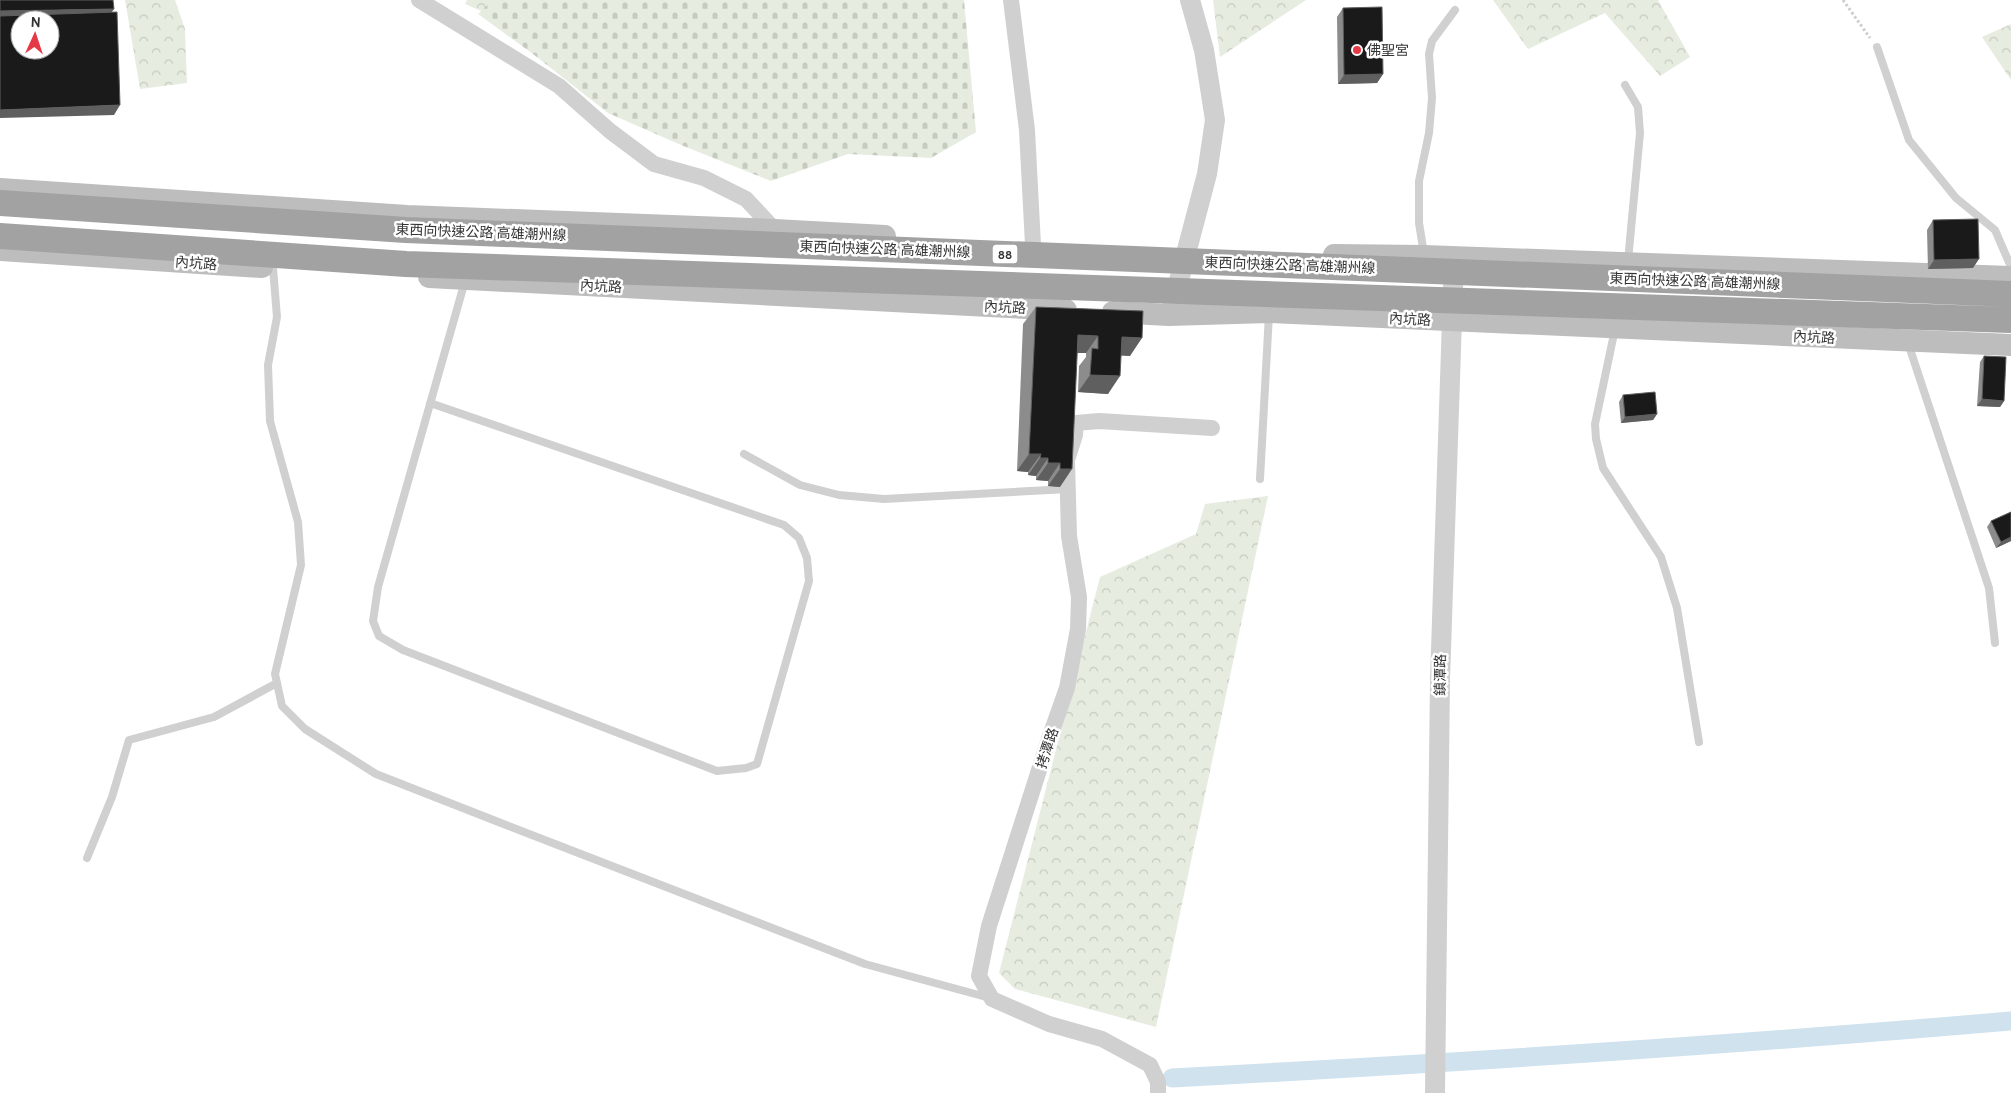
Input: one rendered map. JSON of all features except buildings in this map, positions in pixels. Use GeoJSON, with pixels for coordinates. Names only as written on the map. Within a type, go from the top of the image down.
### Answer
{"type":"FeatureCollection","features":[{"type":"Feature","properties":{"kind":"highway","name":"東西向快速公路 高雄潮州線"},"geometry":{"type":"LineString","coordinates":[[0,203],[416,230],[2011,294]]}},
{"type":"Feature","properties":{"kind":"highway","name":"東西向快速公路 高雄潮州線"},"geometry":{"type":"LineString","coordinates":[[0,236],[406,264],[2011,320]]}},
{"type":"Feature","properties":{"kind":"main road"},"geometry":{"type":"LineString","coordinates":[[0,189],[406,216],[775,230],[1187,254],[1424,256],[2011,276]]}},
{"type":"Feature","properties":{"kind":"main road","name":"內坑路"},"geometry":{"type":"LineString","coordinates":[[0,250],[465,279],[1169,315],[1269,312],[1451,321],[1616,326],[1907,342],[2011,345]]}},
{"type":"Feature","properties":{"kind":"street"},"geometry":{"type":"LineString","coordinates":[[420,0],[559,86],[610,131],[654,164],[704,178],[746,199],[775,230]]}},
{"type":"Feature","properties":{"kind":"street"},"geometry":{"type":"LineString","coordinates":[[1011,0],[1027,130],[1033,245]]}},
{"type":"Feature","properties":{"kind":"street"},"geometry":{"type":"LineString","coordinates":[[1169,315],[1187,254],[1207,174],[1214,120],[1204,50],[1190,0]]}},
{"type":"Feature","properties":{"kind":"street","name":"鎮潭路"},"geometry":{"type":"LineString","coordinates":[[1435,1093],[1440,680],[1454,257]]}},
{"type":"Feature","properties":{"kind":"street","name":"拷潭路"},"geometry":{"type":"LineString","coordinates":[[992,999],[979,976],[989,926],[1049,739],[1068,688],[1078,629],[1080,597],[1070,536],[1067,460],[1075,435],[1076,424],[1099,421],[1212,428]]}},
{"type":"Feature","properties":{"kind":"street"},"geometry":{"type":"LineString","coordinates":[[992,999],[1048,1024],[1102,1039],[1150,1065],[1158,1082],[1158,1093]]}},
{"type":"Feature","properties":{"kind":"lane"},"geometry":{"type":"LineString","coordinates":[[1424,256],[1419,223],[1419,181],[1429,133],[1432,98],[1429,54],[1432,41],[1455,10]]}},
{"type":"Feature","properties":{"kind":"lane"},"geometry":{"type":"LineString","coordinates":[[1877,47],[1909,140],[1956,198],[1995,230],[2011,267]]}},
{"type":"Feature","properties":{"kind":"lane"},"geometry":{"type":"LineString","coordinates":[[1622,290],[1628,263],[1640,133],[1638,107],[1625,84]]}},
{"type":"Feature","properties":{"kind":"lane"},"geometry":{"type":"LineString","coordinates":[[273,268],[278,317],[268,365],[270,421],[298,522],[301,565],[275,674],[282,706],[305,730],[376,774],[865,964],[992,999]]}},
{"type":"Feature","properties":{"kind":"lane"},"geometry":{"type":"LineString","coordinates":[[430,403],[784,525],[799,538],[807,558],[809,581],[757,764],[746,768],[717,771],[403,650],[379,636],[373,621],[378,587],[465,279]]}},
{"type":"Feature","properties":{"kind":"lane"},"geometry":{"type":"LineString","coordinates":[[1621,299],[1595,424],[1596,439],[1603,468],[1661,557],[1677,608],[1699,742]]}},
{"type":"Feature","properties":{"kind":"lane"},"geometry":{"type":"LineString","coordinates":[[1260,478],[1269,312]]}},
{"type":"Feature","properties":{"kind":"lane"},"geometry":{"type":"LineString","coordinates":[[1907,342],[1989,588],[1995,643]]}},
{"type":"Feature","properties":{"kind":"lane"},"geometry":{"type":"LineString","coordinates":[[744,454],[800,485],[839,495],[884,499],[1068,489]]}},
{"type":"Feature","properties":{"kind":"lane"},"geometry":{"type":"LineString","coordinates":[[87,858],[112,797],[129,740],[214,717],[277,683]]}},
{"type":"Feature","properties":{"kind":"path"},"geometry":{"type":"LineString","coordinates":[[1843,0],[1877,47]]}},
{"type":"Feature","properties":{"kind":"green space"},"geometry":{"type":"Polygon","coordinates":[[[125,0],[175,0],[185,29],[187,83],[140,89],[125,0]]]}},
{"type":"Feature","properties":{"kind":"green space"},"geometry":{"type":"Polygon","coordinates":[[[467,0],[524,0],[498,18],[465,4],[467,0]]]}},
{"type":"Feature","properties":{"kind":"green space"},"geometry":{"type":"Polygon","coordinates":[[[493,0],[964,0],[976,132],[931,158],[848,154],[771,181],[608,113],[478,14],[493,0]]]}},
{"type":"Feature","properties":{"kind":"green space"},"geometry":{"type":"Polygon","coordinates":[[[1213,0],[1306,0],[1220,57],[1213,0]]]}},
{"type":"Feature","properties":{"kind":"green space"},"geometry":{"type":"Polygon","coordinates":[[[1493,0],[1658,0],[1690,57],[1660,76],[1605,13],[1528,49],[1493,0]]]}},
{"type":"Feature","properties":{"kind":"green space"},"geometry":{"type":"Polygon","coordinates":[[[2011,24],[2011,80],[1982,37],[2011,24]]]}},
{"type":"Feature","properties":{"kind":"green space"},"geometry":{"type":"Polygon","coordinates":[[[1268,496],[1156,1027],[1015,989],[999,973],[1100,577],[1196,534],[1205,504],[1268,496]]]}},
{"type":"Feature","properties":{"kind":"waterway"},"geometry":{"type":"LineString","coordinates":[[1172,1078],[1592,1053],[2011,1021]]}},
{"type":"Feature","properties":{"kind":"place","name":"佛聖宮"},"geometry":{"type":"Point","coordinates":[1357,50]}}]}
